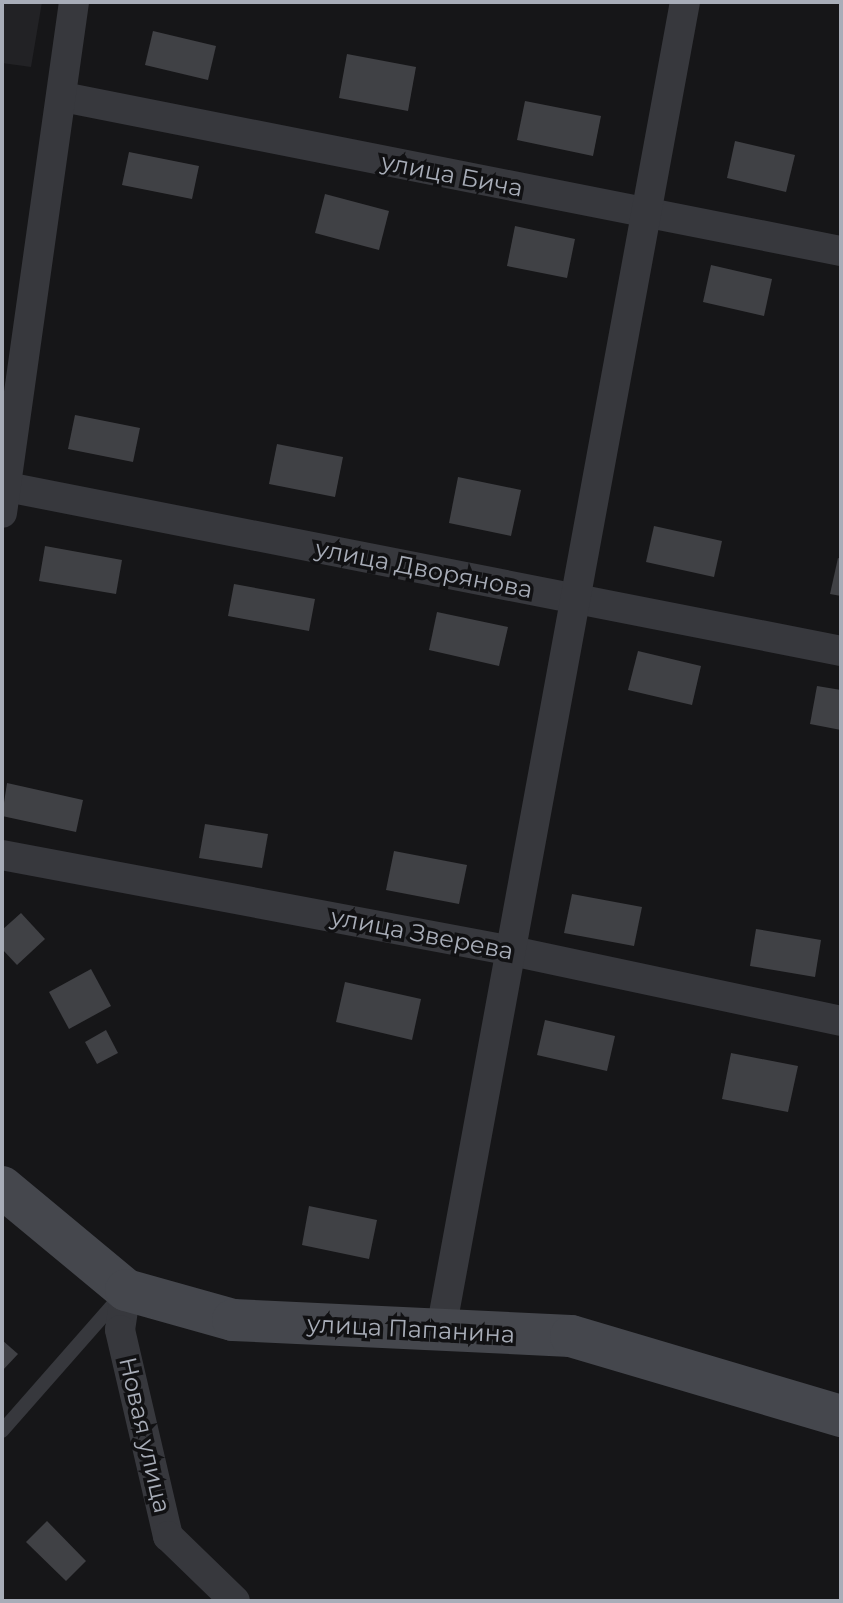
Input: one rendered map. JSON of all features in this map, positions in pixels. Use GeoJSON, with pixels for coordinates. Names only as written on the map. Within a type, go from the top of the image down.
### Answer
{"type":"FeatureCollection","features":[{"type":"Feature","properties":{"kind":"street"},"geometry":{"type":"LineString","coordinates":[[5,500],[74,2]]}},
{"type":"Feature","properties":{"kind":"street"},"geometry":{"type":"LineString","coordinates":[[441,1330],[507,950],[577,599],[685,2]]}},
{"type":"Feature","properties":{"kind":"street","name":"улица Бича"},"geometry":{"type":"LineString","coordinates":[[63,97],[841,251]]}},
{"type":"Feature","properties":{"kind":"street","name":"улица Дворянова"},"geometry":{"type":"LineString","coordinates":[[5,500],[577,599],[841,651]]}},
{"type":"Feature","properties":{"kind":"street","name":"улица Зверева"},"geometry":{"type":"LineString","coordinates":[[2,855],[507,950],[841,1021]]}},
{"type":"Feature","properties":{"kind":"street","name":"улица Папанина"},"geometry":{"type":"LineString","coordinates":[[4,1194],[126,1290],[233,1320],[571,1336],[841,1416]]}},
{"type":"Feature","properties":{"kind":"street","name":"Новая улица"},"geometry":{"type":"LineString","coordinates":[[126,1290],[120,1330],[168,1536],[235,1601]]}},
{"type":"Feature","properties":{"kind":"lane"},"geometry":{"type":"LineString","coordinates":[[2,1431],[126,1290]]}},
{"type":"Feature","properties":{"kind":"shaded area"},"geometry":{"type":"Polygon","coordinates":[[[2,2],[42,2],[31,67],[2,63],[2,2]]]}},
{"type":"Feature","properties":{"kind":"building"},"geometry":{"type":"Polygon","coordinates":[[[153,31],[216,46],[208,80],[145,65],[153,31]]]}},
{"type":"Feature","properties":{"kind":"building"},"geometry":{"type":"Polygon","coordinates":[[[347,54],[416,67],[408,111],[339,98],[347,54]]]}},
{"type":"Feature","properties":{"kind":"building"},"geometry":{"type":"Polygon","coordinates":[[[525,101],[601,116],[593,156],[517,140],[525,101]]]}},
{"type":"Feature","properties":{"kind":"building"},"geometry":{"type":"Polygon","coordinates":[[[735,141],[795,155],[786,192],[727,178],[735,141]]]}},
{"type":"Feature","properties":{"kind":"building"},"geometry":{"type":"Polygon","coordinates":[[[129,152],[199,166],[192,199],[122,185],[129,152]]]}},
{"type":"Feature","properties":{"kind":"building"},"geometry":{"type":"Polygon","coordinates":[[[325,194],[389,211],[379,250],[315,233],[325,194]]]}},
{"type":"Feature","properties":{"kind":"building"},"geometry":{"type":"Polygon","coordinates":[[[515,226],[575,239],[567,278],[507,266],[515,226]]]}},
{"type":"Feature","properties":{"kind":"building"},"geometry":{"type":"Polygon","coordinates":[[[711,265],[772,279],[764,316],[703,302],[711,265]]]}},
{"type":"Feature","properties":{"kind":"building"},"geometry":{"type":"Polygon","coordinates":[[[75,415],[140,428],[133,462],[68,449],[75,415]]]}},
{"type":"Feature","properties":{"kind":"building"},"geometry":{"type":"Polygon","coordinates":[[[277,444],[343,457],[335,497],[269,484],[277,444]]]}},
{"type":"Feature","properties":{"kind":"building"},"geometry":{"type":"Polygon","coordinates":[[[458,477],[521,490],[511,536],[449,523],[458,477]]]}},
{"type":"Feature","properties":{"kind":"building"},"geometry":{"type":"Polygon","coordinates":[[[654,526],[722,541],[714,577],[646,562],[654,526]]]}},
{"type":"Feature","properties":{"kind":"building"},"geometry":{"type":"Polygon","coordinates":[[[45,546],[122,560],[116,594],[39,581],[45,546]]]}},
{"type":"Feature","properties":{"kind":"building"},"geometry":{"type":"Polygon","coordinates":[[[838,558],[841,559],[841,596],[830,594],[838,558]]]}},
{"type":"Feature","properties":{"kind":"building"},"geometry":{"type":"Polygon","coordinates":[[[234,584],[315,599],[309,631],[228,616],[234,584]]]}},
{"type":"Feature","properties":{"kind":"building"},"geometry":{"type":"Polygon","coordinates":[[[437,612],[508,627],[499,666],[429,650],[437,612]]]}},
{"type":"Feature","properties":{"kind":"building"},"geometry":{"type":"Polygon","coordinates":[[[638,651],[701,666],[692,705],[628,690],[638,651]]]}},
{"type":"Feature","properties":{"kind":"building"},"geometry":{"type":"Polygon","coordinates":[[[817,686],[841,690],[841,730],[810,724],[817,686]]]}},
{"type":"Feature","properties":{"kind":"building"},"geometry":{"type":"Polygon","coordinates":[[[7,783],[83,800],[76,832],[2,816],[7,783]]]}},
{"type":"Feature","properties":{"kind":"building"},"geometry":{"type":"Polygon","coordinates":[[[205,824],[268,834],[262,868],[199,858],[205,824]]]}},
{"type":"Feature","properties":{"kind":"building"},"geometry":{"type":"Polygon","coordinates":[[[394,851],[467,865],[459,904],[386,890],[394,851]]]}},
{"type":"Feature","properties":{"kind":"building"},"geometry":{"type":"Polygon","coordinates":[[[572,894],[642,907],[634,946],[564,933],[572,894]]]}},
{"type":"Feature","properties":{"kind":"building"},"geometry":{"type":"Polygon","coordinates":[[[21,913],[45,939],[17,965],[2,949],[2,930],[21,913]]]}},
{"type":"Feature","properties":{"kind":"building"},"geometry":{"type":"Polygon","coordinates":[[[756,929],[821,940],[815,977],[750,966],[756,929]]]}},
{"type":"Feature","properties":{"kind":"building"},"geometry":{"type":"Polygon","coordinates":[[[91,969],[111,1006],[69,1029],[49,992],[91,969]]]}},
{"type":"Feature","properties":{"kind":"building"},"geometry":{"type":"Polygon","coordinates":[[[345,982],[421,999],[412,1040],[336,1022],[345,982]]]}},
{"type":"Feature","properties":{"kind":"building"},"geometry":{"type":"Polygon","coordinates":[[[545,1020],[615,1036],[607,1071],[537,1055],[545,1020]]]}},
{"type":"Feature","properties":{"kind":"building"},"geometry":{"type":"Polygon","coordinates":[[[106,1030],[118,1053],[97,1064],[85,1042],[106,1030]]]}},
{"type":"Feature","properties":{"kind":"building"},"geometry":{"type":"Polygon","coordinates":[[[731,1053],[798,1066],[788,1112],[722,1099],[731,1053]]]}},
{"type":"Feature","properties":{"kind":"building"},"geometry":{"type":"Polygon","coordinates":[[[309,1206],[377,1220],[369,1259],[302,1245],[309,1206]]]}},
{"type":"Feature","properties":{"kind":"building"},"geometry":{"type":"Polygon","coordinates":[[[2,1340],[18,1354],[2,1371],[2,1340]]]}},
{"type":"Feature","properties":{"kind":"building"},"geometry":{"type":"Polygon","coordinates":[[[47,1521],[86,1561],[66,1581],[26,1542],[47,1521]]]}}]}
